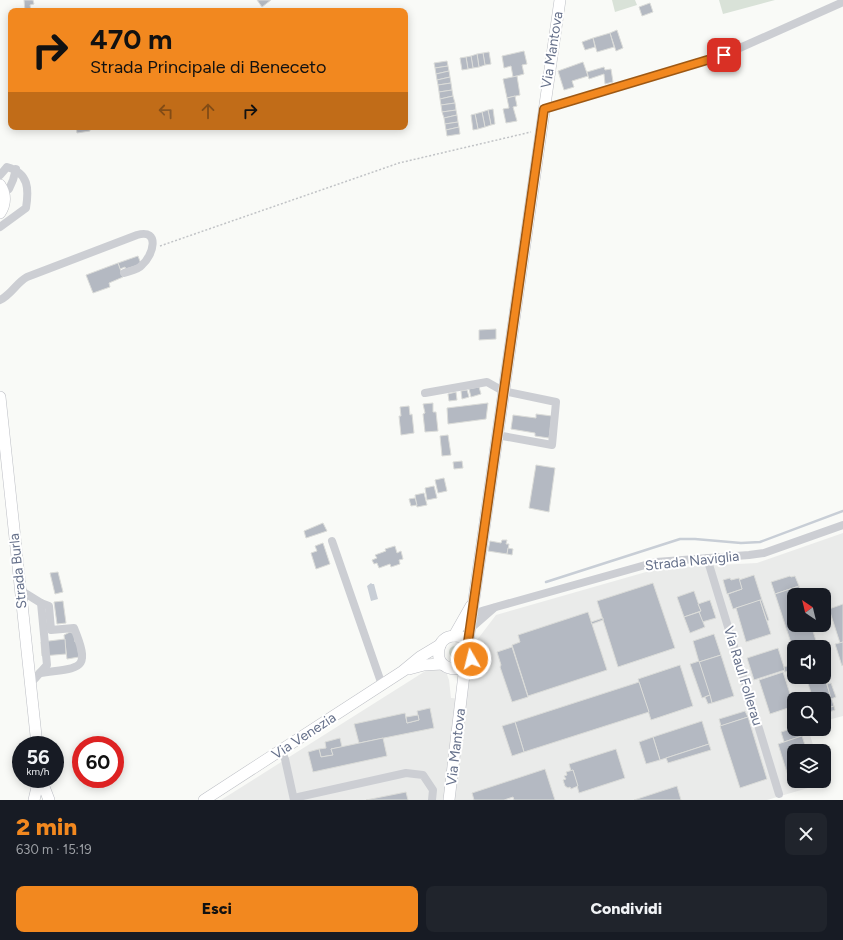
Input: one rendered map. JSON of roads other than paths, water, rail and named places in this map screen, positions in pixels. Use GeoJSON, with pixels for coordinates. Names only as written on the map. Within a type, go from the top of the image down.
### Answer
{"type":"FeatureCollection","features":[{"type":"Feature","properties":{"kind":"main road","name":"Via Mantova"},"geometry":{"type":"LineString","coordinates":[[449,800],[465,666],[472,655],[472,650],[468,642],[560,0]]}},
{"type":"Feature","properties":{"kind":"main road"},"geometry":{"type":"LineString","coordinates":[[0,213],[4,206],[5,198],[2,188]]}},
{"type":"Feature","properties":{"kind":"main road","name":"Strada Burla"},"geometry":{"type":"LineString","coordinates":[[0,397],[36,736]]}},
{"type":"Feature","properties":{"kind":"main road","name":"Via Mantova"},"geometry":{"type":"LineString","coordinates":[[440,646],[446,638],[455,635],[475,598]]}},
{"type":"Feature","properties":{"kind":"main road"},"geometry":{"type":"LineString","coordinates":[[455,635],[460,636],[468,642]]}},
{"type":"Feature","properties":{"kind":"main road"},"geometry":{"type":"LineString","coordinates":[[440,646],[438,655],[442,664],[453,669],[465,666]]}},
{"type":"Feature","properties":{"kind":"main road","name":"Via Venezia"},"geometry":{"type":"LineString","coordinates":[[204,800],[382,685],[420,657],[440,646]]}},
{"type":"Feature","properties":{"kind":"main road","name":"Via Venezia"},"geometry":{"type":"LineString","coordinates":[[403,671],[424,664],[442,664]]}},
{"type":"Feature","properties":{"kind":"main road","name":"Via Mantova"},"geometry":{"type":"LineString","coordinates":[[453,669],[462,694]]}},
{"type":"Feature","properties":{"kind":"main road"},"geometry":{"type":"LineString","coordinates":[[34,800],[37,788]]}},
{"type":"Feature","properties":{"kind":"main road"},"geometry":{"type":"LineString","coordinates":[[44,788],[49,800]]}},
{"type":"Feature","properties":{"kind":"street"},"geometry":{"type":"LineString","coordinates":[[544,109],[724,55],[843,2]]}},
{"type":"Feature","properties":{"kind":"street"},"geometry":{"type":"LineString","coordinates":[[0,174],[12,168]]}},
{"type":"Feature","properties":{"kind":"street"},"geometry":{"type":"LineString","coordinates":[[2,188],[9,189],[14,180],[12,168]]}},
{"type":"Feature","properties":{"kind":"street"},"geometry":{"type":"LineString","coordinates":[[0,227],[26,208],[29,193],[26,181],[12,168]]}},
{"type":"Feature","properties":{"kind":"street"},"geometry":{"type":"LineString","coordinates":[[0,300],[10,294],[25,278],[137,235],[142,234],[149,236],[153,243],[151,254],[143,265],[124,273]]}},
{"type":"Feature","properties":{"kind":"street"},"geometry":{"type":"LineString","coordinates":[[425,393],[487,382],[504,391],[556,402],[552,445],[497,435]]}},
{"type":"Feature","properties":{"kind":"street","name":"Strada Naviglia"},"geometry":{"type":"LineString","coordinates":[[473,614],[656,562],[764,553],[843,525]]}},
{"type":"Feature","properties":{"kind":"street"},"geometry":{"type":"LineString","coordinates":[[332,541],[382,685]]}},
{"type":"Feature","properties":{"kind":"street","name":"Via Raul Follerau"},"geometry":{"type":"LineString","coordinates":[[707,558],[779,794]]}},
{"type":"Feature","properties":{"kind":"street"},"geometry":{"type":"LineString","coordinates":[[20,590],[41,603],[49,606],[51,630],[74,628],[80,643],[82,657],[81,663],[75,668],[40,673]]}},
{"type":"Feature","properties":{"kind":"street"},"geometry":{"type":"LineString","coordinates":[[30,684],[46,665],[41,603]]}},
{"type":"Feature","properties":{"kind":"street","name":"Strada Naviglia"},"geometry":{"type":"LineString","coordinates":[[470,629],[494,608]]}},
{"type":"Feature","properties":{"kind":"street"},"geometry":{"type":"LineString","coordinates":[[455,635],[473,614]]}},
{"type":"Feature","properties":{"kind":"street"},"geometry":{"type":"LineString","coordinates":[[281,750],[285,759],[294,799],[406,773],[423,775],[433,790],[432,800]]}},
{"type":"Feature","properties":{"kind":"waterway"},"geometry":{"type":"LineString","coordinates":[[546,582],[680,539],[741,543],[760,542],[843,511]]}}]}
